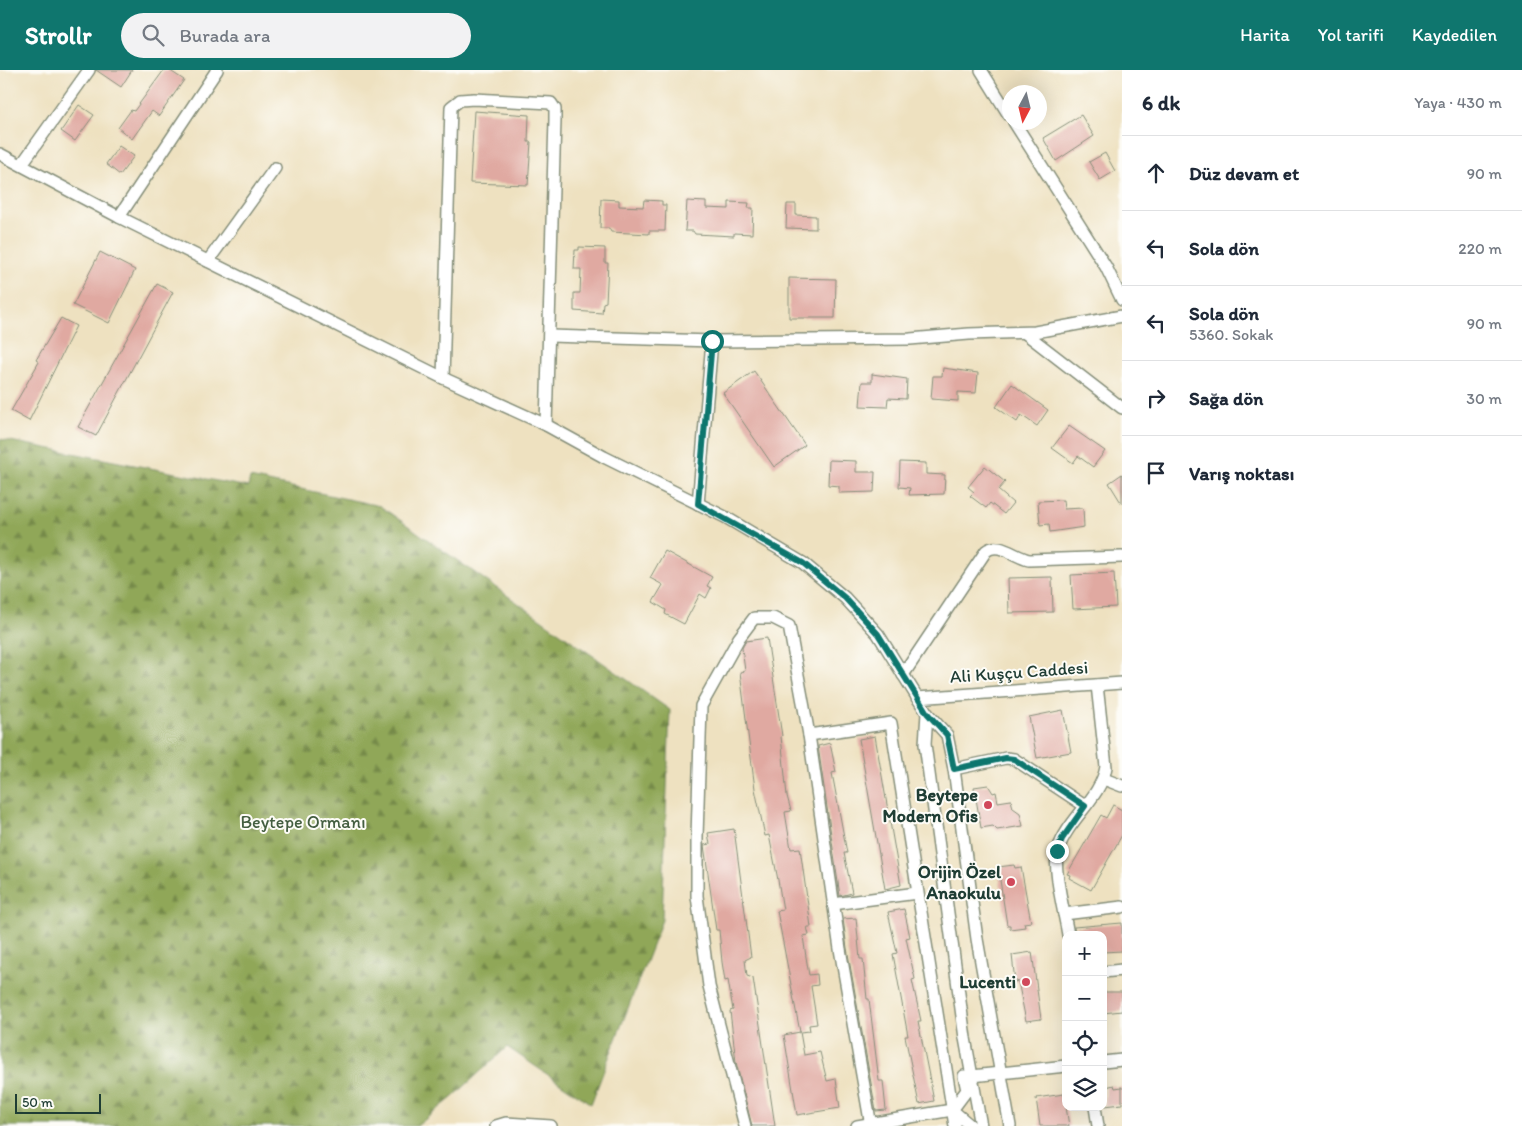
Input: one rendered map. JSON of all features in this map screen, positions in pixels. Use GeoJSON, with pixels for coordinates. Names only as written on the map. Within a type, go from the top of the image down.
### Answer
{"type":"FeatureCollection","features":[{"type":"Feature","properties":{"kind":"street"},"geometry":{"type":"LineString","coordinates":[[22,164],[89,70]]}},
{"type":"Feature","properties":{"kind":"street"},"geometry":{"type":"LineString","coordinates":[[119,217],[217,70]]}},
{"type":"Feature","properties":{"kind":"street"},"geometry":{"type":"LineString","coordinates":[[981,70],[1002,103]]}},
{"type":"Feature","properties":{"kind":"street"},"geometry":{"type":"LineString","coordinates":[[443,378],[451,107],[460,100],[551,103],[555,109],[546,425]]}},
{"type":"Feature","properties":{"kind":"street"},"geometry":{"type":"LineString","coordinates":[[1019,130],[1106,267],[1122,300]]}},
{"type":"Feature","properties":{"kind":"street"},"geometry":{"type":"LineString","coordinates":[[0,154],[119,217],[443,378],[546,425],[604,457],[698,504],[803,563],[845,598],[878,634],[927,713],[947,735],[954,769],[977,939],[1010,1126]]}},
{"type":"Feature","properties":{"kind":"street"},"geometry":{"type":"LineString","coordinates":[[208,261],[275,168]]}},
{"type":"Feature","properties":{"kind":"street"},"geometry":{"type":"LineString","coordinates":[[550,336],[712,341],[910,339],[969,334],[1025,333],[1122,316]]}},
{"type":"Feature","properties":{"kind":"street"},"geometry":{"type":"LineString","coordinates":[[1025,333],[1122,408]]}},
{"type":"Feature","properties":{"kind":"street"},"geometry":{"type":"LineString","coordinates":[[698,504],[712,341]]}},
{"type":"Feature","properties":{"kind":"street"},"geometry":{"type":"LineString","coordinates":[[903,675],[986,551],[991,547],[999,547],[1017,557],[1029,560],[1122,557]]}},
{"type":"Feature","properties":{"kind":"street"},"geometry":{"type":"LineString","coordinates":[[745,1126],[709,986],[697,896],[697,837],[701,706],[739,638],[754,618],[773,618],[789,626],[809,735],[833,904],[870,1125]]}},
{"type":"Feature","properties":{"kind":"street","name":"Ali Kuşçu Caddesi"},"geometry":{"type":"LineString","coordinates":[[918,698],[1122,683]]}},
{"type":"Feature","properties":{"kind":"street"},"geometry":{"type":"LineString","coordinates":[[1067,931],[1056,860],[1057,851],[1062,839],[1104,779],[1106,767],[1097,685]]}},
{"type":"Feature","properties":{"kind":"street"},"geometry":{"type":"LineString","coordinates":[[927,713],[925,744],[965,1038],[980,1126]]}},
{"type":"Feature","properties":{"kind":"street"},"geometry":{"type":"LineString","coordinates":[[809,735],[891,723],[955,1126]]}},
{"type":"Feature","properties":{"kind":"street"},"geometry":{"type":"LineString","coordinates":[[954,769],[1006,758],[1014,759],[1085,806]]}},
{"type":"Feature","properties":{"kind":"street"},"geometry":{"type":"LineString","coordinates":[[1104,779],[1122,786]]}},
{"type":"Feature","properties":{"kind":"street"},"geometry":{"type":"LineString","coordinates":[[833,904],[917,893]]}},
{"type":"Feature","properties":{"kind":"street"},"geometry":{"type":"LineString","coordinates":[[1064,914],[1122,907]]}},
{"type":"Feature","properties":{"kind":"street"},"geometry":{"type":"LineString","coordinates":[[1107,972],[1122,970]]}},
{"type":"Feature","properties":{"kind":"street"},"geometry":{"type":"LineString","coordinates":[[857,1126],[952,1110],[967,1090],[959,1046],[965,1038]]}},
{"type":"Feature","properties":{"kind":"street"},"geometry":{"type":"LineString","coordinates":[[1107,1062],[1122,1060]]}},
{"type":"Feature","properties":{"kind":"street"},"geometry":{"type":"LineString","coordinates":[[972,1076],[1062,1066]]}},
{"type":"Feature","properties":{"kind":"street"},"geometry":{"type":"LineString","coordinates":[[952,1110],[971,1126]]}},
{"type":"Feature","properties":{"kind":"street"},"geometry":{"type":"LineString","coordinates":[[1096,1111],[1098,1126]]}},
{"type":"Feature","properties":{"kind":"street"},"geometry":{"type":"LineString","coordinates":[[496,1126],[506,1123],[550,1126]]}},
{"type":"Feature","properties":{"kind":"green space","name":"Beytepe Ormanı"},"geometry":{"type":"Polygon","coordinates":[[[0,439],[248,487],[250,478],[380,506],[670,710],[662,920],[591,1104],[507,1047],[453,1097],[417,1126],[0,1126],[0,439]]]}},
{"type":"Feature","properties":{"kind":"building"},"geometry":{"type":"Polygon","coordinates":[[[96,70],[132,70],[121,87],[96,70]]]}},
{"type":"Feature","properties":{"kind":"building"},"geometry":{"type":"Polygon","coordinates":[[[164,70],[169,70],[184,80],[159,116],[152,111],[132,139],[118,128],[131,110],[134,111],[164,70]]]}},
{"type":"Feature","properties":{"kind":"building"},"geometry":{"type":"Polygon","coordinates":[[[79,105],[94,115],[75,141],[61,131],[79,105]]]}},
{"type":"Feature","properties":{"kind":"building"},"geometry":{"type":"Polygon","coordinates":[[[474,111],[529,115],[528,142],[531,142],[528,185],[470,183],[474,111]]]}},
{"type":"Feature","properties":{"kind":"building"},"geometry":{"type":"Polygon","coordinates":[[[1081,115],[1094,136],[1056,161],[1043,138],[1081,115]]]}},
{"type":"Feature","properties":{"kind":"building"},"geometry":{"type":"Polygon","coordinates":[[[119,146],[134,156],[120,175],[106,164],[119,146]]]}},
{"type":"Feature","properties":{"kind":"building"},"geometry":{"type":"Polygon","coordinates":[[[1105,153],[1115,171],[1100,180],[1089,162],[1105,153]]]}},
{"type":"Feature","properties":{"kind":"building"},"geometry":{"type":"Polygon","coordinates":[[[601,199],[619,200],[619,206],[643,207],[644,200],[662,201],[662,205],[666,205],[665,231],[649,231],[649,234],[611,232],[609,228],[600,228],[601,199]]]}},
{"type":"Feature","properties":{"kind":"building"},"geometry":{"type":"Polygon","coordinates":[[[687,201],[706,202],[706,208],[729,209],[729,202],[749,203],[748,208],[753,208],[752,234],[734,233],[734,236],[695,234],[693,231],[685,231],[687,201]]]}},
{"type":"Feature","properties":{"kind":"building"},"geometry":{"type":"Polygon","coordinates":[[[787,204],[796,204],[796,215],[816,216],[816,229],[786,228],[787,204]]]}},
{"type":"Feature","properties":{"kind":"building"},"geometry":{"type":"Polygon","coordinates":[[[579,247],[605,248],[605,263],[608,263],[606,302],[603,303],[602,313],[574,311],[574,293],[580,293],[581,269],[574,269],[575,250],[579,250],[579,247]]]}},
{"type":"Feature","properties":{"kind":"building"},"geometry":{"type":"Polygon","coordinates":[[[100,252],[135,270],[109,323],[73,305],[100,252]]]}},
{"type":"Feature","properties":{"kind":"building"},"geometry":{"type":"Polygon","coordinates":[[[789,278],[836,279],[835,318],[789,318],[789,278]]]}},
{"type":"Feature","properties":{"kind":"building"},"geometry":{"type":"Polygon","coordinates":[[[157,284],[173,292],[96,436],[78,427],[157,284]]]}},
{"type":"Feature","properties":{"kind":"building"},"geometry":{"type":"Polygon","coordinates":[[[61,318],[76,326],[29,421],[11,411],[39,362],[36,360],[61,318]]]}},
{"type":"Feature","properties":{"kind":"building"},"geometry":{"type":"Polygon","coordinates":[[[943,368],[978,373],[976,393],[958,392],[958,401],[931,399],[933,376],[942,376],[943,368]]]}},
{"type":"Feature","properties":{"kind":"building"},"geometry":{"type":"Polygon","coordinates":[[[754,371],[805,445],[774,467],[723,393],[754,371]]]}},
{"type":"Feature","properties":{"kind":"building"},"geometry":{"type":"Polygon","coordinates":[[[872,374],[907,379],[906,399],[888,398],[887,407],[860,406],[862,382],[872,382],[872,374]]]}},
{"type":"Feature","properties":{"kind":"building"},"geometry":{"type":"Polygon","coordinates":[[[1012,384],[1048,410],[1037,426],[1021,415],[1017,422],[996,407],[1012,384]]]}},
{"type":"Feature","properties":{"kind":"building"},"geometry":{"type":"Polygon","coordinates":[[[1069,426],[1105,451],[1093,467],[1078,456],[1073,463],[1052,448],[1069,426]]]}},
{"type":"Feature","properties":{"kind":"building"},"geometry":{"type":"Polygon","coordinates":[[[829,460],[856,461],[856,472],[875,472],[874,492],[839,493],[839,486],[828,485],[829,460]]]}},
{"type":"Feature","properties":{"kind":"building"},"geometry":{"type":"Polygon","coordinates":[[[900,462],[926,463],[926,474],[945,475],[944,494],[909,495],[910,488],[899,487],[900,462]]]}},
{"type":"Feature","properties":{"kind":"building"},"geometry":{"type":"Polygon","coordinates":[[[985,466],[1005,482],[998,490],[1013,503],[1004,514],[990,503],[986,508],[970,496],[974,492],[968,487],[985,466]]]}},
{"type":"Feature","properties":{"kind":"building"},"geometry":{"type":"Polygon","coordinates":[[[1122,474],[1122,504],[1109,483],[1122,474]]]}},
{"type":"Feature","properties":{"kind":"building"},"geometry":{"type":"Polygon","coordinates":[[[1063,500],[1064,509],[1083,508],[1084,527],[1050,532],[1049,524],[1040,525],[1038,501],[1063,500]]]}},
{"type":"Feature","properties":{"kind":"building"},"geometry":{"type":"Polygon","coordinates":[[[665,551],[712,577],[707,586],[711,588],[706,598],[700,594],[684,624],[665,614],[666,610],[653,602],[663,585],[650,578],[665,551]]]}},
{"type":"Feature","properties":{"kind":"building"},"geometry":{"type":"Polygon","coordinates":[[[1114,573],[1116,607],[1073,609],[1071,575],[1114,573]]]}},
{"type":"Feature","properties":{"kind":"building"},"geometry":{"type":"Polygon","coordinates":[[[1052,577],[1053,612],[1009,613],[1008,578],[1052,577]]]}},
{"type":"Feature","properties":{"kind":"building"},"geometry":{"type":"Polygon","coordinates":[[[767,638],[782,736],[787,796],[791,811],[785,812],[791,849],[800,848],[811,927],[807,927],[809,935],[803,936],[806,957],[809,975],[817,974],[818,985],[811,986],[817,1024],[809,1025],[810,1031],[800,1032],[777,911],[783,910],[778,880],[769,835],[765,836],[755,789],[740,672],[745,671],[742,648],[746,641],[767,638]]]}},
{"type":"Feature","properties":{"kind":"building"},"geometry":{"type":"Polygon","coordinates":[[[1063,710],[1071,752],[1037,758],[1029,717],[1063,710]]]}},
{"type":"Feature","properties":{"kind":"building"},"geometry":{"type":"Polygon","coordinates":[[[875,736],[901,885],[885,889],[859,739],[875,736]]]}},
{"type":"Feature","properties":{"kind":"building"},"geometry":{"type":"Polygon","coordinates":[[[830,743],[836,772],[832,773],[847,853],[844,853],[852,893],[840,896],[818,746],[830,743]]]}},
{"type":"Feature","properties":{"kind":"building","name":"Beytepe Modern Ofis"},"geometry":{"type":"Polygon","coordinates":[[[988,785],[993,793],[996,792],[998,802],[1011,800],[1013,808],[1020,813],[1023,826],[997,830],[993,826],[981,828],[974,787],[988,785]]]}},
{"type":"Feature","properties":{"kind":"building"},"geometry":{"type":"Polygon","coordinates":[[[1113,805],[1122,810],[1122,835],[1091,890],[1069,878],[1070,875],[1067,874],[1101,815],[1106,818],[1113,805]]]}},
{"type":"Feature","properties":{"kind":"building"},"geometry":{"type":"Polygon","coordinates":[[[734,829],[751,957],[745,960],[747,976],[753,978],[775,1126],[752,1126],[736,1062],[730,1011],[733,1010],[728,980],[725,981],[719,930],[716,930],[704,845],[710,844],[708,833],[734,829]]]}},
{"type":"Feature","properties":{"kind":"building"},"geometry":{"type":"Polygon","coordinates":[[[1014,865],[1015,868],[1021,867],[1031,922],[1024,923],[1025,927],[1010,929],[1010,925],[1007,925],[998,867],[1014,865]]]}},
{"type":"Feature","properties":{"kind":"building"},"geometry":{"type":"Polygon","coordinates":[[[904,909],[910,937],[906,938],[915,979],[912,980],[921,1021],[918,1021],[934,1101],[919,1104],[905,1036],[908,1036],[893,954],[897,953],[888,912],[904,909]]]}},
{"type":"Feature","properties":{"kind":"building"},"geometry":{"type":"Polygon","coordinates":[[[856,918],[860,959],[863,959],[879,1081],[883,1081],[886,1110],[876,1111],[847,948],[843,919],[856,918]]]}},
{"type":"Feature","properties":{"kind":"building"},"geometry":{"type":"Polygon","coordinates":[[[1122,923],[1122,951],[1107,952],[1107,931],[1074,931],[1074,927],[1122,923]]]}},
{"type":"Feature","properties":{"kind":"building"},"geometry":{"type":"Polygon","coordinates":[[[1032,952],[1041,1019],[1026,1021],[1018,981],[1015,982],[1012,955],[1032,952]]]}},
{"type":"Feature","properties":{"kind":"building"},"geometry":{"type":"Polygon","coordinates":[[[1107,992],[1122,992],[1122,1011],[1107,1013],[1107,992]]]}},
{"type":"Feature","properties":{"kind":"building"},"geometry":{"type":"Polygon","coordinates":[[[800,1032],[804,1055],[820,1052],[827,1081],[836,1079],[840,1108],[797,1115],[784,1035],[800,1032]]]}},
{"type":"Feature","properties":{"kind":"building"},"geometry":{"type":"Polygon","coordinates":[[[1114,1085],[1115,1088],[1122,1087],[1122,1104],[1107,1106],[1107,1087],[1114,1085]]]}},
{"type":"Feature","properties":{"kind":"building"},"geometry":{"type":"Polygon","coordinates":[[[1062,1094],[1062,1111],[1067,1111],[1069,1126],[1040,1126],[1036,1098],[1062,1094]]]}},
{"type":"Feature","properties":{"kind":"place","name":"Beytepe Modern Ofis"},"geometry":{"type":"Point","coordinates":[988,805]}},
{"type":"Feature","properties":{"kind":"place","name":"Orijin Özel Anaokulu"},"geometry":{"type":"Point","coordinates":[1011,882]}},
{"type":"Feature","properties":{"kind":"place","name":"Lucenti"},"geometry":{"type":"Point","coordinates":[1026,982]}},
{"type":"Feature","properties":{"kind":"route"},"geometry":{"type":"LineString","coordinates":[[712,341],[698,504],[725,517],[803,563],[845,598],[878,634],[927,713],[947,735],[954,769],[1006,758],[1014,759],[1085,806],[1062,839],[1057,851]]}}]}
